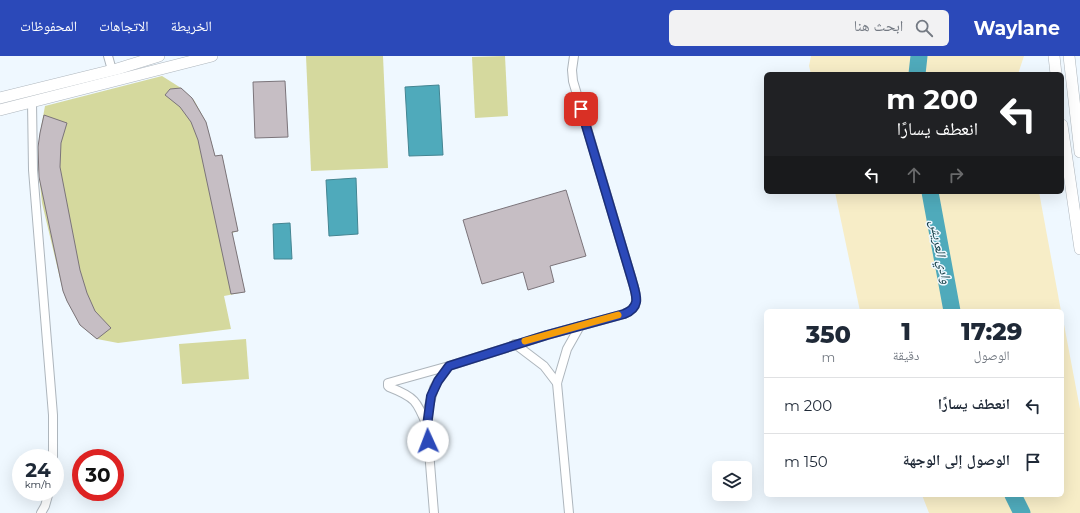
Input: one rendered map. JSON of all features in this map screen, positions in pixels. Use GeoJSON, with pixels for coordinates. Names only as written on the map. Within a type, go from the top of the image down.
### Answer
{"type":"FeatureCollection","features":[{"type":"Feature","properties":{"kind":"street"},"geometry":{"type":"LineString","coordinates":[[108,56],[112,70]]}},
{"type":"Feature","properties":{"kind":"street"},"geometry":{"type":"LineString","coordinates":[[0,98],[112,70],[159,56]]}},
{"type":"Feature","properties":{"kind":"street"},"geometry":{"type":"LineString","coordinates":[[0,110],[212,56]]}},
{"type":"Feature","properties":{"kind":"street"},"geometry":{"type":"LineString","coordinates":[[427,426],[418,406],[414,401],[405,394],[389,387],[388,383],[449,366],[515,344],[624,314],[632,311],[637,302],[573,81],[572,70],[574,56]]}},
{"type":"Feature","properties":{"kind":"street"},"geometry":{"type":"LineString","coordinates":[[1054,56],[1056,72]]}},
{"type":"Feature","properties":{"kind":"street"},"geometry":{"type":"LineString","coordinates":[[1069,56],[1080,152]]}},
{"type":"Feature","properties":{"kind":"street"},"geometry":{"type":"LineString","coordinates":[[32,102],[33,170],[53,415],[52,449]]}},
{"type":"Feature","properties":{"kind":"street"},"geometry":{"type":"LineString","coordinates":[[1064,139],[1080,249]]}},
{"type":"Feature","properties":{"kind":"street"},"geometry":{"type":"LineString","coordinates":[[569,513],[557,383],[566,352],[580,326]]}},
{"type":"Feature","properties":{"kind":"street"},"geometry":{"type":"LineString","coordinates":[[515,344],[544,366],[557,383]]}},
{"type":"Feature","properties":{"kind":"street"},"geometry":{"type":"LineString","coordinates":[[434,513],[427,426],[429,406],[434,388],[449,366]]}},
{"type":"Feature","properties":{"kind":"street"},"geometry":{"type":"LineString","coordinates":[[41,513],[46,501]]}},
{"type":"Feature","properties":{"kind":"green space"},"geometry":{"type":"Polygon","coordinates":[[[306,56],[383,56],[388,168],[311,171],[306,56]]]}},
{"type":"Feature","properties":{"kind":"green space"},"geometry":{"type":"Polygon","coordinates":[[[505,56],[508,116],[475,118],[472,57],[505,56]]]}},
{"type":"Feature","properties":{"kind":"green space"},"geometry":{"type":"Polygon","coordinates":[[[162,76],[181,88],[194,100],[206,122],[215,156],[222,155],[238,231],[232,233],[245,292],[224,296],[231,329],[118,343],[97,339],[80,325],[67,301],[63,291],[42,203],[38,152],[45,106],[162,76]]]}},
{"type":"Feature","properties":{"kind":"green space"},"geometry":{"type":"Polygon","coordinates":[[[246,339],[249,379],[182,384],[179,344],[246,339]]]}},
{"type":"Feature","properties":{"kind":"sand"},"geometry":{"type":"Polygon","coordinates":[[[811,56],[1024,56],[1019,72],[810,72],[809,66],[811,56]]]}},
{"type":"Feature","properties":{"kind":"sand"},"geometry":{"type":"Polygon","coordinates":[[[835,194],[1039,194],[1061,309],[860,309],[835,194]]]}},
{"type":"Feature","properties":{"kind":"sand"},"geometry":{"type":"Polygon","coordinates":[[[1064,325],[1080,409],[1080,513],[929,513],[923,497],[1064,497],[1064,325]]]}},
{"type":"Feature","properties":{"kind":"water"},"geometry":{"type":"Polygon","coordinates":[[[439,85],[443,155],[409,156],[405,87],[439,85]]]}},
{"type":"Feature","properties":{"kind":"water"},"geometry":{"type":"Polygon","coordinates":[[[356,178],[358,234],[329,236],[326,180],[356,178]]]}},
{"type":"Feature","properties":{"kind":"water"},"geometry":{"type":"Polygon","coordinates":[[[290,223],[292,259],[274,259],[273,224],[290,223]]]}},
{"type":"Feature","properties":{"kind":"building"},"geometry":{"type":"Polygon","coordinates":[[[285,81],[288,137],[255,138],[253,82],[285,81]]]}},
{"type":"Feature","properties":{"kind":"building"},"geometry":{"type":"Polygon","coordinates":[[[181,88],[192,98],[206,122],[215,156],[222,155],[238,231],[232,232],[245,292],[231,294],[198,140],[191,122],[180,107],[165,95],[170,89],[181,88]]]}},
{"type":"Feature","properties":{"kind":"building"},"geometry":{"type":"Polygon","coordinates":[[[44,115],[67,123],[61,143],[60,167],[80,270],[87,293],[95,311],[111,328],[97,339],[80,325],[63,291],[39,177],[38,147],[44,115]]]}},
{"type":"Feature","properties":{"kind":"building"},"geometry":{"type":"Polygon","coordinates":[[[566,190],[586,256],[550,266],[554,282],[528,290],[523,272],[482,284],[463,220],[566,190]]]}},
{"type":"Feature","properties":{"kind":"waterway","name":"وادي العريش"},"geometry":{"type":"LineString","coordinates":[[917,72],[919,56]]}},
{"type":"Feature","properties":{"kind":"waterway","name":"وادي العريش"},"geometry":{"type":"LineString","coordinates":[[930,194],[952,309]]}},
{"type":"Feature","properties":{"kind":"waterway","name":"وادي العريش"},"geometry":{"type":"LineString","coordinates":[[1014,497],[1022,513]]}},
{"type":"Feature","properties":{"kind":"slow traffic"},"geometry":{"type":"LineString","coordinates":[[525,341],[618,315]]}},
{"type":"Feature","properties":{"kind":"route"},"geometry":{"type":"LineString","coordinates":[[428,441],[427,426],[431,396],[438,381],[449,366],[547,335],[624,314],[632,311],[637,302],[632,280],[581,109]]}}]}
